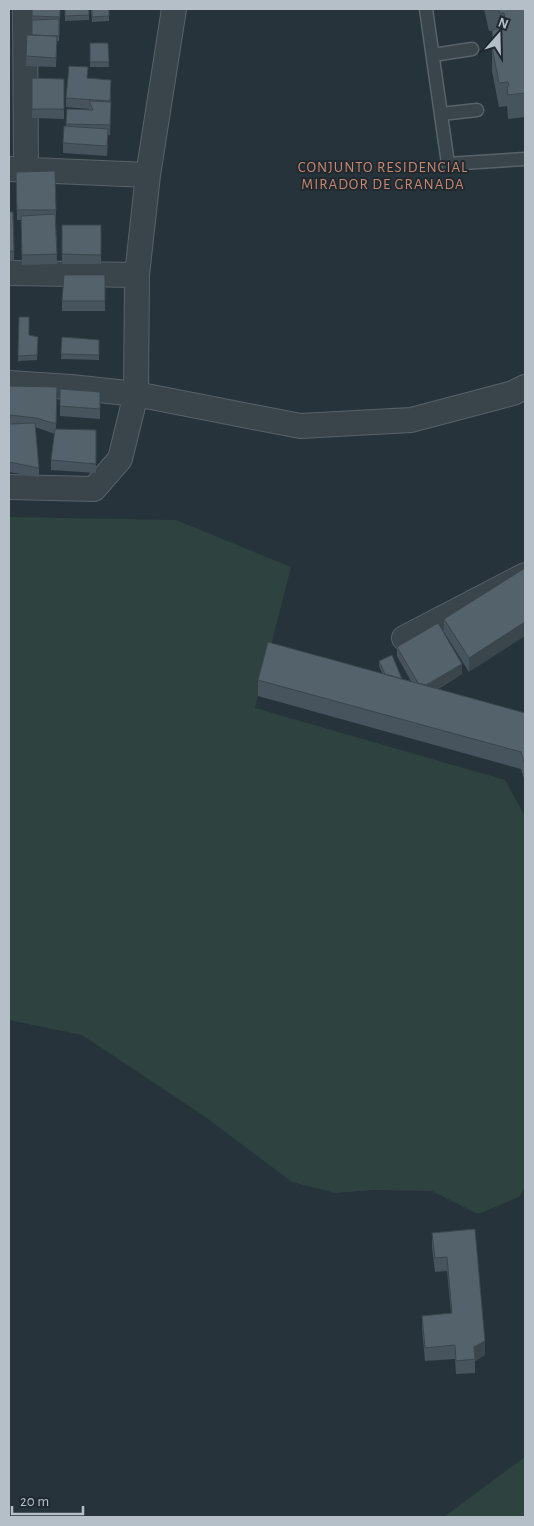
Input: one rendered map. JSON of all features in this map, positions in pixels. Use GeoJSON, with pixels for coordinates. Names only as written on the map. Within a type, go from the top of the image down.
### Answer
{"type":"FeatureCollection","features":[{"type":"Feature","properties":{"kind":"street"},"geometry":{"type":"LineString","coordinates":[[25,9],[17,169],[148,175]]}},
{"type":"Feature","properties":{"kind":"street"},"geometry":{"type":"LineString","coordinates":[[9,487],[94,489],[120,459],[136,394],[137,275],[148,175],[174,9]]}},
{"type":"Feature","properties":{"kind":"street"},"geometry":{"type":"LineString","coordinates":[[9,273],[137,275]]}},
{"type":"Feature","properties":{"kind":"street"},"geometry":{"type":"LineString","coordinates":[[9,383],[136,394],[300,426],[411,420],[513,393],[525,387]]}},
{"type":"Feature","properties":{"kind":"street"},"geometry":{"type":"LineString","coordinates":[[404,638],[525,575]]}},
{"type":"Feature","properties":{"kind":"lane"},"geometry":{"type":"LineString","coordinates":[[426,9],[448,164],[525,159]]}},
{"type":"Feature","properties":{"kind":"lane"},"geometry":{"type":"LineString","coordinates":[[433,55],[472,49]]}},
{"type":"Feature","properties":{"kind":"lane"},"geometry":{"type":"LineString","coordinates":[[441,114],[477,110]]}},
{"type":"Feature","properties":{"kind":"green space"},"geometry":{"type":"Polygon","coordinates":[[[9,517],[176,520],[291,567],[255,708],[505,780],[525,816],[525,1188],[519,1197],[478,1214],[432,1191],[373,1190],[335,1193],[292,1182],[204,1116],[82,1035],[9,1020],[9,517]]]}},
{"type":"Feature","properties":{"kind":"green space"},"geometry":{"type":"Polygon","coordinates":[[[525,1457],[525,1517],[444,1517],[525,1457]]]}},
{"type":"Feature","properties":{"kind":"building"},"geometry":{"type":"Polygon","coordinates":[[[32,9],[60,9],[60,17],[32,16],[32,9]]]}},
{"type":"Feature","properties":{"kind":"building"},"geometry":{"type":"Polygon","coordinates":[[[65,9],[89,9],[89,15],[65,16],[65,9]]]}},
{"type":"Feature","properties":{"kind":"building"},"geometry":{"type":"Polygon","coordinates":[[[92,9],[109,9],[109,16],[92,17],[92,9]]]}},
{"type":"Feature","properties":{"kind":"building"},"geometry":{"type":"Polygon","coordinates":[[[499,9],[525,9],[525,93],[508,95],[508,82],[499,83],[492,47],[494,46],[492,30],[501,28],[500,23],[506,22],[504,13],[499,13],[499,9]]]}},
{"type":"Feature","properties":{"kind":"building"},"geometry":{"type":"Polygon","coordinates":[[[59,19],[59,36],[32,35],[32,20],[59,19]]]}},
{"type":"Feature","properties":{"kind":"building"},"geometry":{"type":"Polygon","coordinates":[[[27,35],[57,36],[56,58],[26,56],[27,35]]]}},
{"type":"Feature","properties":{"kind":"building"},"geometry":{"type":"Polygon","coordinates":[[[90,43],[108,43],[109,62],[90,62],[90,43]]]}},
{"type":"Feature","properties":{"kind":"building"},"geometry":{"type":"Polygon","coordinates":[[[69,66],[88,67],[87,78],[111,80],[110,101],[66,98],[69,66]]]}},
{"type":"Feature","properties":{"kind":"building"},"geometry":{"type":"Polygon","coordinates":[[[32,78],[64,79],[64,109],[32,109],[32,78]]]}},
{"type":"Feature","properties":{"kind":"building"},"geometry":{"type":"Polygon","coordinates":[[[89,101],[111,102],[110,125],[66,124],[67,109],[93,110],[89,101]]]}},
{"type":"Feature","properties":{"kind":"building"},"geometry":{"type":"Polygon","coordinates":[[[64,126],[108,129],[107,146],[63,143],[64,126]]]}},
{"type":"Feature","properties":{"kind":"building"},"geometry":{"type":"Polygon","coordinates":[[[55,171],[56,210],[17,210],[16,172],[55,171]]]}},
{"type":"Feature","properties":{"kind":"building"},"geometry":{"type":"Polygon","coordinates":[[[9,212],[13,212],[14,251],[9,251],[9,212]]]}},
{"type":"Feature","properties":{"kind":"building"},"geometry":{"type":"Polygon","coordinates":[[[55,214],[57,254],[22,255],[21,216],[55,214]]]}},
{"type":"Feature","properties":{"kind":"building"},"geometry":{"type":"Polygon","coordinates":[[[62,225],[101,225],[101,255],[62,254],[62,225]]]}},
{"type":"Feature","properties":{"kind":"building"},"geometry":{"type":"Polygon","coordinates":[[[64,275],[105,275],[105,301],[62,301],[64,275]]]}},
{"type":"Feature","properties":{"kind":"building"},"geometry":{"type":"Polygon","coordinates":[[[19,317],[29,317],[29,335],[38,337],[37,355],[18,356],[19,317]]]}},
{"type":"Feature","properties":{"kind":"building"},"geometry":{"type":"Polygon","coordinates":[[[62,337],[99,340],[99,355],[61,354],[62,337]]]}},
{"type":"Feature","properties":{"kind":"building"},"geometry":{"type":"Polygon","coordinates":[[[9,386],[57,387],[56,424],[36,418],[10,415],[9,419],[9,386]]]}},
{"type":"Feature","properties":{"kind":"building"},"geometry":{"type":"Polygon","coordinates":[[[60,389],[100,392],[100,409],[60,406],[60,389]]]}},
{"type":"Feature","properties":{"kind":"building"},"geometry":{"type":"Polygon","coordinates":[[[35,423],[39,468],[9,462],[9,424],[35,423]]]}},
{"type":"Feature","properties":{"kind":"building"},"geometry":{"type":"Polygon","coordinates":[[[55,429],[96,430],[96,464],[51,460],[55,429]]]}},
{"type":"Feature","properties":{"kind":"building"},"geometry":{"type":"Polygon","coordinates":[[[525,568],[525,622],[469,658],[444,619],[525,568]]]}},
{"type":"Feature","properties":{"kind":"building"},"geometry":{"type":"Polygon","coordinates":[[[438,623],[462,664],[426,685],[418,683],[397,647],[438,623]]]}},
{"type":"Feature","properties":{"kind":"building"},"geometry":{"type":"Polygon","coordinates":[[[268,642],[525,713],[525,765],[521,752],[258,680],[268,642]]]}},
{"type":"Feature","properties":{"kind":"building"},"geometry":{"type":"Polygon","coordinates":[[[392,655],[402,679],[385,674],[379,661],[392,655]]]}},
{"type":"Feature","properties":{"kind":"building"},"geometry":{"type":"Polygon","coordinates":[[[475,1229],[485,1341],[474,1347],[475,1359],[456,1361],[455,1345],[425,1348],[422,1316],[452,1313],[447,1257],[435,1258],[432,1233],[475,1229]]]}},
{"type":"Feature","properties":{"kind":"district","name":"CONJUNTO RESIDENCIAL MIRADOR DE GRANADA"},"geometry":{"type":"Point","coordinates":[383,176]}}]}
